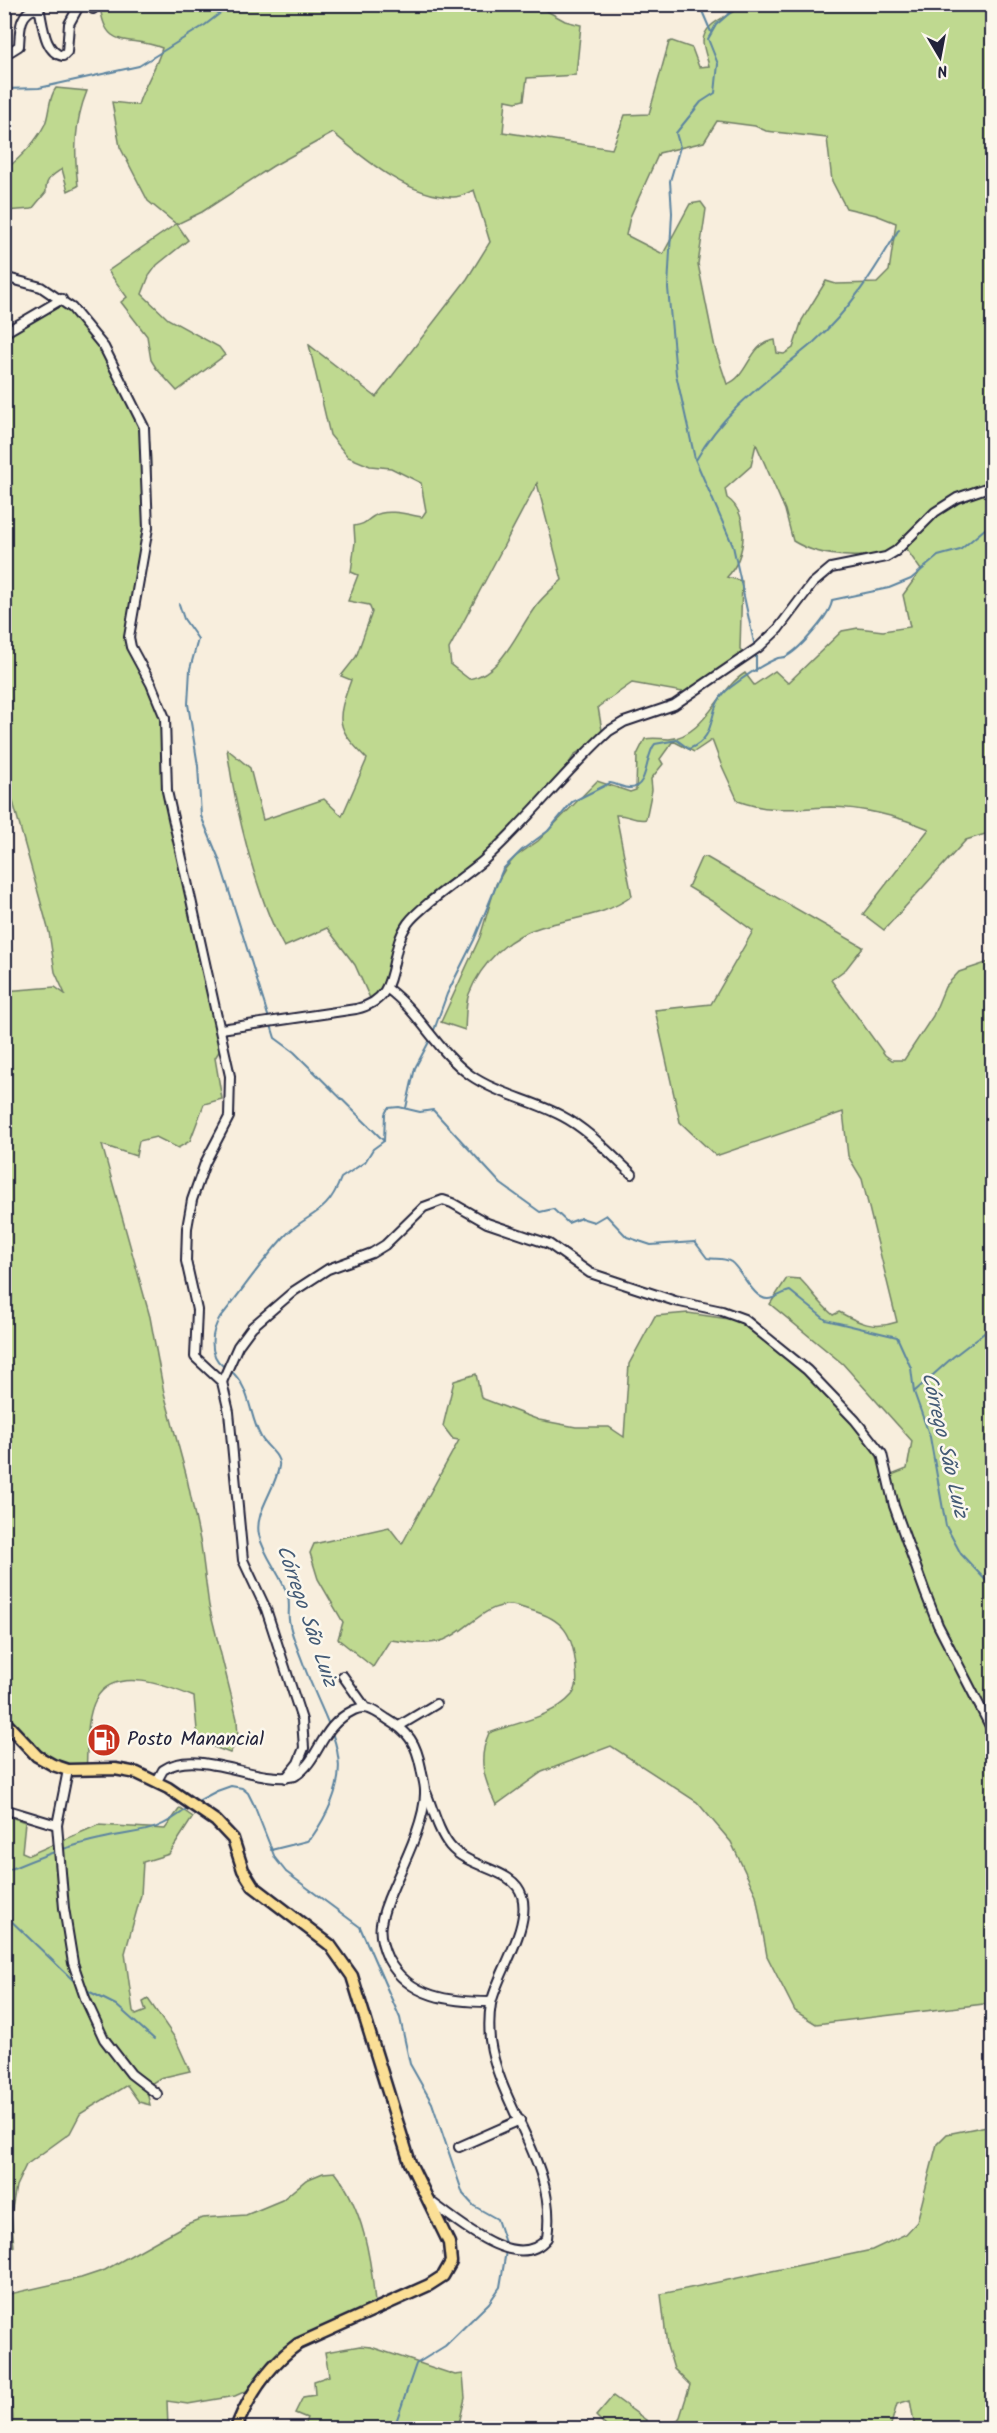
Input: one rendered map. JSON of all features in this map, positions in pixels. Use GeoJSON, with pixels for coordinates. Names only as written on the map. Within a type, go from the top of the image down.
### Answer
{"type":"FeatureCollection","features":[{"type":"Feature","properties":{"kind":"main road"},"geometry":{"type":"LineString","coordinates":[[4,1721],[37,1756],[68,1770],[115,1769],[137,1773],[157,1781],[200,1809],[226,1830],[233,1839],[243,1870],[253,1886],[325,1941],[344,1963],[361,2001],[410,2163],[430,2201],[451,2253],[450,2269],[443,2276],[401,2299],[307,2339],[288,2351],[274,2364],[253,2393],[236,2428]]}},
{"type":"Feature","properties":{"kind":"street"},"geometry":{"type":"LineString","coordinates":[[4,47],[11,51],[19,46],[23,16],[29,10],[35,9],[40,12],[46,39],[58,55],[63,56],[67,52],[69,24],[80,4]]}},
{"type":"Feature","properties":{"kind":"street"},"geometry":{"type":"LineString","coordinates":[[4,277],[41,287],[62,299],[89,326],[104,347],[144,428],[148,528],[129,637],[136,658],[151,684],[165,718],[166,791],[230,1076],[229,1117],[198,1181],[185,1247],[189,1282],[197,1310],[195,1357],[222,1382]]}},
{"type":"Feature","properties":{"kind":"street"},"geometry":{"type":"LineString","coordinates":[[4,333],[62,299]]}},
{"type":"Feature","properties":{"kind":"street"},"geometry":{"type":"LineString","coordinates":[[221,1029],[368,1006],[388,990],[397,945],[410,920],[486,857],[609,731],[624,722],[674,705],[759,647],[778,630],[812,584],[831,568],[886,557],[935,512],[957,498],[993,486]]}},
{"type":"Feature","properties":{"kind":"street"},"geometry":{"type":"LineString","coordinates":[[388,990],[411,1008],[444,1053],[466,1073],[481,1082],[572,1121],[632,1174]]}},
{"type":"Feature","properties":{"kind":"street"},"geometry":{"type":"LineString","coordinates":[[286,1778],[298,1763],[304,1748],[302,1720],[266,1608],[241,1552],[232,1432],[222,1382],[238,1346],[252,1327],[294,1291],[328,1269],[372,1253],[385,1245],[424,1207],[443,1200],[487,1223],[537,1238],[590,1274],[675,1301],[722,1311],[744,1319],[807,1370],[855,1420],[882,1454],[894,1506],[938,1625],[993,1730]]}},
{"type":"Feature","properties":{"kind":"street"},"geometry":{"type":"LineString","coordinates":[[343,1676],[365,1707],[399,1726],[414,1741],[426,1792],[449,1845],[470,1863],[509,1877],[519,1888],[523,1898],[513,1950],[491,2002],[489,2022],[493,2054],[543,2176],[549,2202],[547,2238],[534,2248],[522,2250],[483,2240],[430,2201]]}},
{"type":"Feature","properties":{"kind":"street"},"geometry":{"type":"LineString","coordinates":[[399,1726],[436,1704]]}},
{"type":"Feature","properties":{"kind":"street"},"geometry":{"type":"LineString","coordinates":[[157,1781],[163,1770],[185,1762],[200,1762],[260,1776],[286,1778],[302,1772],[330,1727],[347,1714],[365,1707]]}},
{"type":"Feature","properties":{"kind":"street"},"geometry":{"type":"LineString","coordinates":[[68,1770],[57,1826],[64,1908],[71,1952],[94,2021],[118,2060],[131,2074],[157,2094]]}},
{"type":"Feature","properties":{"kind":"street"},"geometry":{"type":"LineString","coordinates":[[426,1792],[416,1833],[387,1901],[381,1924],[381,1941],[394,1969],[406,1982],[416,1988],[448,2000],[491,2002]]}},
{"type":"Feature","properties":{"kind":"street"},"geometry":{"type":"LineString","coordinates":[[4,1809],[57,1826]]}},
{"type":"Feature","properties":{"kind":"street"},"geometry":{"type":"LineString","coordinates":[[459,2147],[520,2120]]}},
{"type":"Feature","properties":{"kind":"green space"},"geometry":{"type":"Polygon","coordinates":[[[100,5],[536,5],[565,21],[581,25],[576,75],[527,78],[524,100],[516,102],[506,100],[503,132],[612,149],[625,115],[649,114],[669,42],[692,48],[699,67],[709,66],[703,45],[704,35],[712,24],[743,5],[992,5],[992,832],[966,840],[884,930],[863,914],[929,829],[906,820],[854,809],[772,808],[738,801],[712,740],[694,752],[673,741],[660,759],[663,764],[651,779],[652,790],[646,819],[639,820],[616,815],[632,896],[599,912],[529,931],[507,944],[489,962],[474,983],[467,1002],[465,1030],[441,1022],[480,937],[496,884],[505,869],[515,857],[538,841],[597,781],[630,792],[636,790],[637,755],[645,739],[669,739],[692,730],[726,690],[745,673],[754,685],[775,671],[788,683],[842,631],[858,628],[883,631],[910,627],[903,595],[921,570],[907,550],[879,555],[833,555],[793,541],[785,510],[756,444],[751,466],[725,489],[727,498],[740,514],[743,525],[742,548],[727,577],[742,581],[740,649],[748,657],[694,694],[632,683],[598,707],[603,736],[575,754],[532,819],[458,886],[413,921],[402,937],[387,988],[373,1005],[355,965],[327,928],[284,947],[264,903],[248,851],[235,797],[227,749],[250,768],[263,820],[324,799],[342,816],[367,759],[349,739],[341,723],[343,705],[351,680],[341,676],[356,657],[372,612],[369,605],[348,601],[358,575],[351,572],[355,542],[354,526],[385,512],[422,517],[426,511],[421,483],[391,468],[370,466],[348,457],[330,435],[309,345],[376,397],[467,279],[490,242],[474,190],[455,197],[435,195],[419,190],[388,175],[333,133],[273,166],[202,212],[177,224],[188,240],[157,265],[149,276],[142,294],[168,319],[219,347],[225,355],[177,391],[151,360],[147,336],[121,302],[127,297],[108,271],[176,224],[148,201],[120,147],[112,102],[138,105],[162,48],[113,36],[107,30],[100,5]],[[717,121],[704,142],[659,153],[630,217],[626,235],[663,254],[690,204],[701,202],[706,209],[698,264],[715,348],[727,384],[735,380],[754,353],[766,342],[775,340],[777,353],[784,354],[793,348],[802,320],[826,281],[836,284],[877,283],[889,271],[896,223],[876,215],[846,208],[832,181],[827,138],[766,131],[755,126],[717,121]],[[537,483],[449,649],[451,665],[469,679],[490,669],[499,661],[536,606],[562,580],[537,483]]]}},
{"type":"Feature","properties":{"kind":"green space"},"geometry":{"type":"Polygon","coordinates":[[[56,88],[87,91],[76,138],[78,186],[68,191],[62,169],[50,178],[46,192],[32,209],[5,211],[5,170],[27,149],[41,131],[56,88]]]}},
{"type":"Feature","properties":{"kind":"green space"},"geometry":{"type":"Polygon","coordinates":[[[63,302],[87,329],[147,427],[150,449],[151,473],[147,527],[132,629],[134,646],[164,722],[175,826],[220,1050],[215,1058],[222,1099],[204,1104],[190,1141],[178,1148],[156,1137],[139,1141],[136,1156],[102,1145],[150,1317],[164,1393],[186,1474],[201,1545],[209,1606],[237,1719],[238,1739],[230,1753],[198,1741],[194,1697],[142,1681],[115,1683],[104,1689],[92,1707],[86,1773],[61,1765],[40,1752],[21,1735],[5,1714],[5,991],[55,987],[65,994],[55,972],[49,932],[12,798],[5,799],[4,332],[63,302]]]}},
{"type":"Feature","properties":{"kind":"green space"},"geometry":{"type":"Polygon","coordinates":[[[706,857],[863,947],[846,969],[831,980],[885,1055],[892,1060],[904,1060],[933,1016],[945,987],[959,972],[992,961],[992,1495],[985,1500],[992,1509],[992,2003],[816,2024],[795,2011],[767,1956],[756,1895],[731,1842],[697,1802],[611,1746],[542,1772],[496,1805],[488,1787],[483,1761],[483,1752],[489,1733],[555,1709],[572,1695],[575,1689],[577,1675],[575,1656],[569,1637],[559,1623],[530,1610],[512,1605],[502,1606],[484,1613],[461,1631],[444,1640],[424,1643],[390,1640],[373,1667],[338,1639],[343,1622],[318,1579],[310,1553],[314,1544],[389,1527],[402,1544],[459,1440],[453,1439],[443,1426],[454,1381],[476,1374],[481,1398],[539,1420],[576,1427],[609,1427],[624,1437],[629,1364],[655,1316],[688,1313],[742,1321],[858,1417],[876,1445],[889,1476],[907,1469],[912,1441],[843,1364],[770,1304],[787,1278],[800,1279],[833,1315],[839,1312],[860,1322],[874,1325],[897,1322],[862,1179],[848,1156],[843,1112],[716,1156],[680,1122],[655,1010],[711,1004],[753,931],[715,903],[688,887],[701,858],[706,857]]]}},
{"type":"Feature","properties":{"kind":"green space"},"geometry":{"type":"Polygon","coordinates":[[[180,1808],[193,1817],[169,1854],[143,1862],[141,1895],[125,1953],[133,2011],[136,2015],[146,2011],[143,2002],[148,1999],[175,2038],[190,2071],[160,2078],[146,2087],[150,2105],[139,2102],[127,2085],[80,2114],[70,2133],[26,2165],[16,2186],[11,2214],[14,2247],[5,2252],[5,1815],[25,1822],[22,1852],[29,1855],[98,1825],[165,1829],[180,1808]]]}},
{"type":"Feature","properties":{"kind":"green space"},"geometry":{"type":"Polygon","coordinates":[[[992,2125],[992,2428],[915,2428],[910,2400],[897,2404],[890,2428],[672,2428],[680,2417],[690,2385],[674,2369],[667,2346],[661,2294],[872,2250],[906,2234],[917,2222],[937,2144],[947,2134],[992,2125]]]}},
{"type":"Feature","properties":{"kind":"green space"},"geometry":{"type":"Polygon","coordinates":[[[335,2172],[345,2186],[359,2217],[368,2251],[375,2303],[286,2347],[253,2388],[235,2396],[188,2404],[167,2401],[168,2428],[5,2428],[13,2420],[11,2392],[5,2380],[5,2295],[81,2278],[105,2270],[187,2224],[202,2218],[246,2215],[282,2200],[306,2180],[323,2173],[335,2172]]]}},
{"type":"Feature","properties":{"kind":"green space"},"geometry":{"type":"Polygon","coordinates":[[[360,2346],[371,2347],[455,2375],[463,2374],[465,2398],[458,2428],[303,2428],[307,2418],[295,2413],[303,2397],[315,2395],[314,2381],[329,2376],[325,2352],[360,2346]]]}},
{"type":"Feature","properties":{"kind":"green space"},"geometry":{"type":"Polygon","coordinates":[[[613,2396],[653,2425],[672,2428],[608,2428],[596,2416],[613,2396]]]}},
{"type":"Feature","properties":{"kind":"waterway"},"geometry":{"type":"LineString","coordinates":[[4,89],[39,88],[139,66],[205,25],[232,4]]}},
{"type":"Feature","properties":{"kind":"waterway"},"geometry":{"type":"LineString","coordinates":[[699,4],[711,32]]}},
{"type":"Feature","properties":{"kind":"waterway"},"geometry":{"type":"LineString","coordinates":[[740,4],[716,25],[708,39],[718,64],[715,93],[701,102],[676,133],[680,147],[670,181],[672,213],[668,288],[676,374],[695,459],[733,546],[755,647]]}},
{"type":"Feature","properties":{"kind":"waterway"},"geometry":{"type":"LineString","coordinates":[[696,460],[708,441],[735,409],[814,342],[839,317],[871,274],[899,229]]}},
{"type":"Feature","properties":{"kind":"waterway"},"geometry":{"type":"LineString","coordinates":[[433,1033],[447,994],[474,940],[503,869],[522,850],[548,831],[572,802],[610,783],[627,788],[636,787],[644,777],[655,744],[677,740],[689,749],[699,743],[706,736],[717,703],[723,695],[760,667],[793,652],[821,622],[832,600],[889,588],[911,579],[938,556],[960,550],[992,523]]}},
{"type":"Feature","properties":{"kind":"waterway"},"geometry":{"type":"LineString","coordinates":[[179,604],[184,619],[198,639],[190,669],[188,704],[198,766],[201,816],[219,859],[275,1038],[294,1052],[383,1140]]}},
{"type":"Feature","properties":{"kind":"waterway"},"geometry":{"type":"LineString","coordinates":[[756,653],[756,671]]}},
{"type":"Feature","properties":{"kind":"waterway"},"geometry":{"type":"LineString","coordinates":[[406,1108],[415,1068],[431,1038]]}},
{"type":"Feature","properties":{"kind":"waterway","name":"Córrego São Luiz"},"geometry":{"type":"LineString","coordinates":[[384,1141],[385,1114],[388,1108],[399,1107],[420,1112],[433,1110],[501,1184],[540,1212],[553,1209],[568,1223],[581,1218],[594,1222],[606,1215],[627,1237],[651,1245],[695,1242],[707,1258],[731,1262],[753,1290],[763,1298],[771,1299],[790,1291],[826,1320],[897,1337],[911,1368],[914,1392],[930,1437],[946,1526],[961,1554],[992,1587]]}},
{"type":"Feature","properties":{"kind":"waterway","name":"Córrego São Luiz"},"geometry":{"type":"LineString","coordinates":[[223,1366],[215,1356],[212,1343],[220,1318],[284,1237],[323,1207],[341,1178],[365,1162],[373,1149],[384,1141]]}},
{"type":"Feature","properties":{"kind":"waterway"},"geometry":{"type":"LineString","coordinates":[[914,1392],[953,1357],[992,1327]]}},
{"type":"Feature","properties":{"kind":"waterway","name":"Córrego São Luiz"},"geometry":{"type":"LineString","coordinates":[[231,1371],[238,1378],[246,1394],[263,1441],[278,1458],[277,1475],[262,1509],[258,1526],[259,1535],[289,1600],[291,1631],[331,1730],[337,1749],[339,1768],[336,1788],[328,1811],[312,1837],[307,1841],[271,1850]]}},
{"type":"Feature","properties":{"kind":"waterway"},"geometry":{"type":"LineString","coordinates":[[196,1802],[231,1786],[242,1788],[248,1793],[254,1805],[275,1858],[286,1872],[360,1927],[400,2018],[410,2064],[432,2103],[463,2194],[474,2206],[497,2219],[506,2246]]}},
{"type":"Feature","properties":{"kind":"waterway","name":"Córrego São Luiz"},"geometry":{"type":"LineString","coordinates":[[4,1872],[76,1845],[156,1827],[189,1807]]}},
{"type":"Feature","properties":{"kind":"waterway"},"geometry":{"type":"LineString","coordinates":[[4,1914],[77,1984]]}},
{"type":"Feature","properties":{"kind":"waterway"},"geometry":{"type":"LineString","coordinates":[[84,1989],[116,2005],[154,2039]]}},
{"type":"Feature","properties":{"kind":"waterway"},"geometry":{"type":"LineString","coordinates":[[394,2428],[416,2364],[445,2346],[489,2303],[500,2287],[506,2251]]}},
{"type":"Feature","properties":{"kind":"place","name":"Posto Manancial"},"geometry":{"type":"Point","coordinates":[104,1740]}}]}
